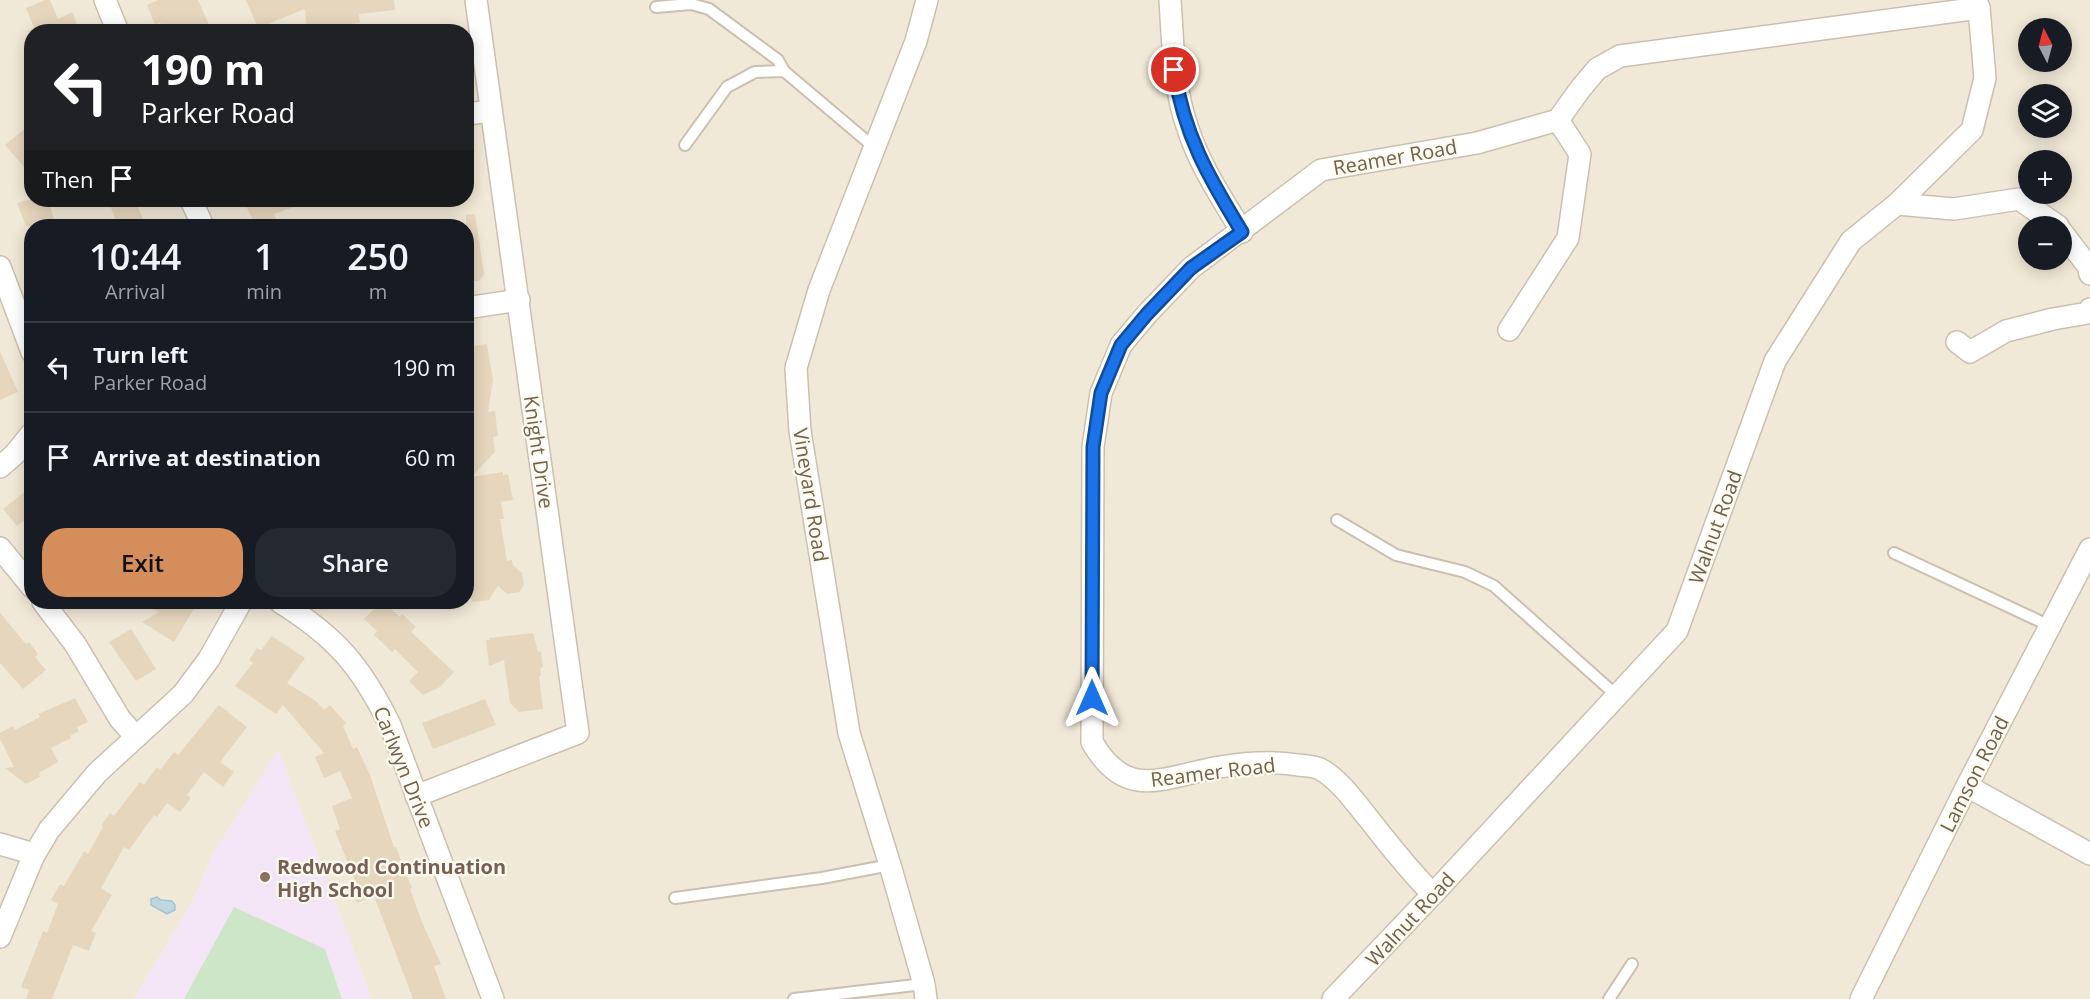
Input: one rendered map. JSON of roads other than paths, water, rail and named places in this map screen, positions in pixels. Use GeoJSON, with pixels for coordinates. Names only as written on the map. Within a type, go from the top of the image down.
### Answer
{"type":"FeatureCollection","features":[{"type":"Feature","properties":{"kind":"street"},"geometry":{"type":"LineString","coordinates":[[105,0],[115,24]]}},
{"type":"Feature","properties":{"kind":"street","name":"Knight Drive"},"geometry":{"type":"LineString","coordinates":[[416,796],[578,733],[476,0]]}},
{"type":"Feature","properties":{"kind":"street","name":"Vineyard Road"},"geometry":{"type":"LineString","coordinates":[[925,992],[890,865],[849,733],[800,431],[796,368],[819,290],[916,41],[927,0]]}},
{"type":"Feature","properties":{"kind":"street"},"geometry":{"type":"LineString","coordinates":[[1170,0],[1174,70],[1188,129],[1203,165],[1242,232]]}},
{"type":"Feature","properties":{"kind":"street"},"geometry":{"type":"LineString","coordinates":[[1509,330],[1568,238],[1580,154],[1558,120],[1597,69],[1620,56],[1977,4]]}},
{"type":"Feature","properties":{"kind":"street","name":"Walnut Road"},"geometry":{"type":"LineString","coordinates":[[1333,999],[1677,631],[1775,361],[1851,242],[1897,204],[1972,130],[1985,78],[1977,4]]}},
{"type":"Feature","properties":{"kind":"street"},"geometry":{"type":"LineString","coordinates":[[474,113],[491,111]]}},
{"type":"Feature","properties":{"kind":"street","name":"Reamer Road"},"geometry":{"type":"LineString","coordinates":[[1433,894],[1416,878],[1348,793],[1320,768],[1284,762],[1221,767],[1155,782],[1134,780],[1116,771],[1102,759],[1092,742],[1093,447],[1101,393],[1121,345],[1191,268],[1242,232],[1321,170],[1477,143],[1558,120]]}},
{"type":"Feature","properties":{"kind":"street"},"geometry":{"type":"LineString","coordinates":[[1897,204],[1954,209],[2019,199],[2044,216]]}},
{"type":"Feature","properties":{"kind":"street"},"geometry":{"type":"LineString","coordinates":[[2072,245],[2088,266],[2090,274]]}},
{"type":"Feature","properties":{"kind":"street"},"geometry":{"type":"LineString","coordinates":[[0,267],[24,331]]}},
{"type":"Feature","properties":{"kind":"street"},"geometry":{"type":"LineString","coordinates":[[474,307],[519,300]]}},
{"type":"Feature","properties":{"kind":"street"},"geometry":{"type":"LineString","coordinates":[[1957,342],[1970,352],[2006,331],[2088,313],[2090,309]]}},
{"type":"Feature","properties":{"kind":"street"},"geometry":{"type":"LineString","coordinates":[[0,467],[24,443]]}},
{"type":"Feature","properties":{"kind":"street"},"geometry":{"type":"LineString","coordinates":[[0,548],[24,577]]}},
{"type":"Feature","properties":{"kind":"street","name":"Lamson Road"},"geometry":{"type":"LineString","coordinates":[[1861,999],[1967,786],[2090,549]]}},
{"type":"Feature","properties":{"kind":"street"},"geometry":{"type":"LineString","coordinates":[[48,609],[75,644],[120,719],[136,738]]}},
{"type":"Feature","properties":{"kind":"street"},"geometry":{"type":"LineString","coordinates":[[0,937],[33,856],[50,830],[83,787],[183,694],[198,676],[237,609]]}},
{"type":"Feature","properties":{"kind":"street","name":"Carlwyn Drive"},"geometry":{"type":"LineString","coordinates":[[290,609],[325,634],[346,654],[364,677],[390,725],[493,999]]}},
{"type":"Feature","properties":{"kind":"street"},"geometry":{"type":"LineString","coordinates":[[1967,786],[2090,854]]}},
{"type":"Feature","properties":{"kind":"street"},"geometry":{"type":"LineString","coordinates":[[0,844],[33,856]]}},
{"type":"Feature","properties":{"kind":"lane"},"geometry":{"type":"LineString","coordinates":[[656,7],[691,4],[709,9],[778,60],[784,71],[875,148]]}},
{"type":"Feature","properties":{"kind":"lane"},"geometry":{"type":"LineString","coordinates":[[685,145],[727,87],[755,72],[784,71]]}},
{"type":"Feature","properties":{"kind":"lane"},"geometry":{"type":"LineString","coordinates":[[1338,520],[1395,555],[1465,572],[1494,586],[1616,695]]}},
{"type":"Feature","properties":{"kind":"lane"},"geometry":{"type":"LineString","coordinates":[[1894,553],[2050,626]]}},
{"type":"Feature","properties":{"kind":"lane"},"geometry":{"type":"LineString","coordinates":[[675,898],[822,878],[890,865]]}},
{"type":"Feature","properties":{"kind":"lane"},"geometry":{"type":"LineString","coordinates":[[1609,999],[1632,964]]}},
{"type":"Feature","properties":{"kind":"lane"},"geometry":{"type":"LineString","coordinates":[[794,999],[925,992]]}},
{"type":"Feature","properties":{"kind":"water"},"geometry":{"type":"Polygon","coordinates":[[[157,897],[161,900],[172,901],[175,910],[167,914],[151,905],[151,899],[157,897]]]}},
{"type":"Feature","properties":{"kind":"place","name":"Redwood Continuation High School"},"geometry":{"type":"Point","coordinates":[265,877]}}]}
